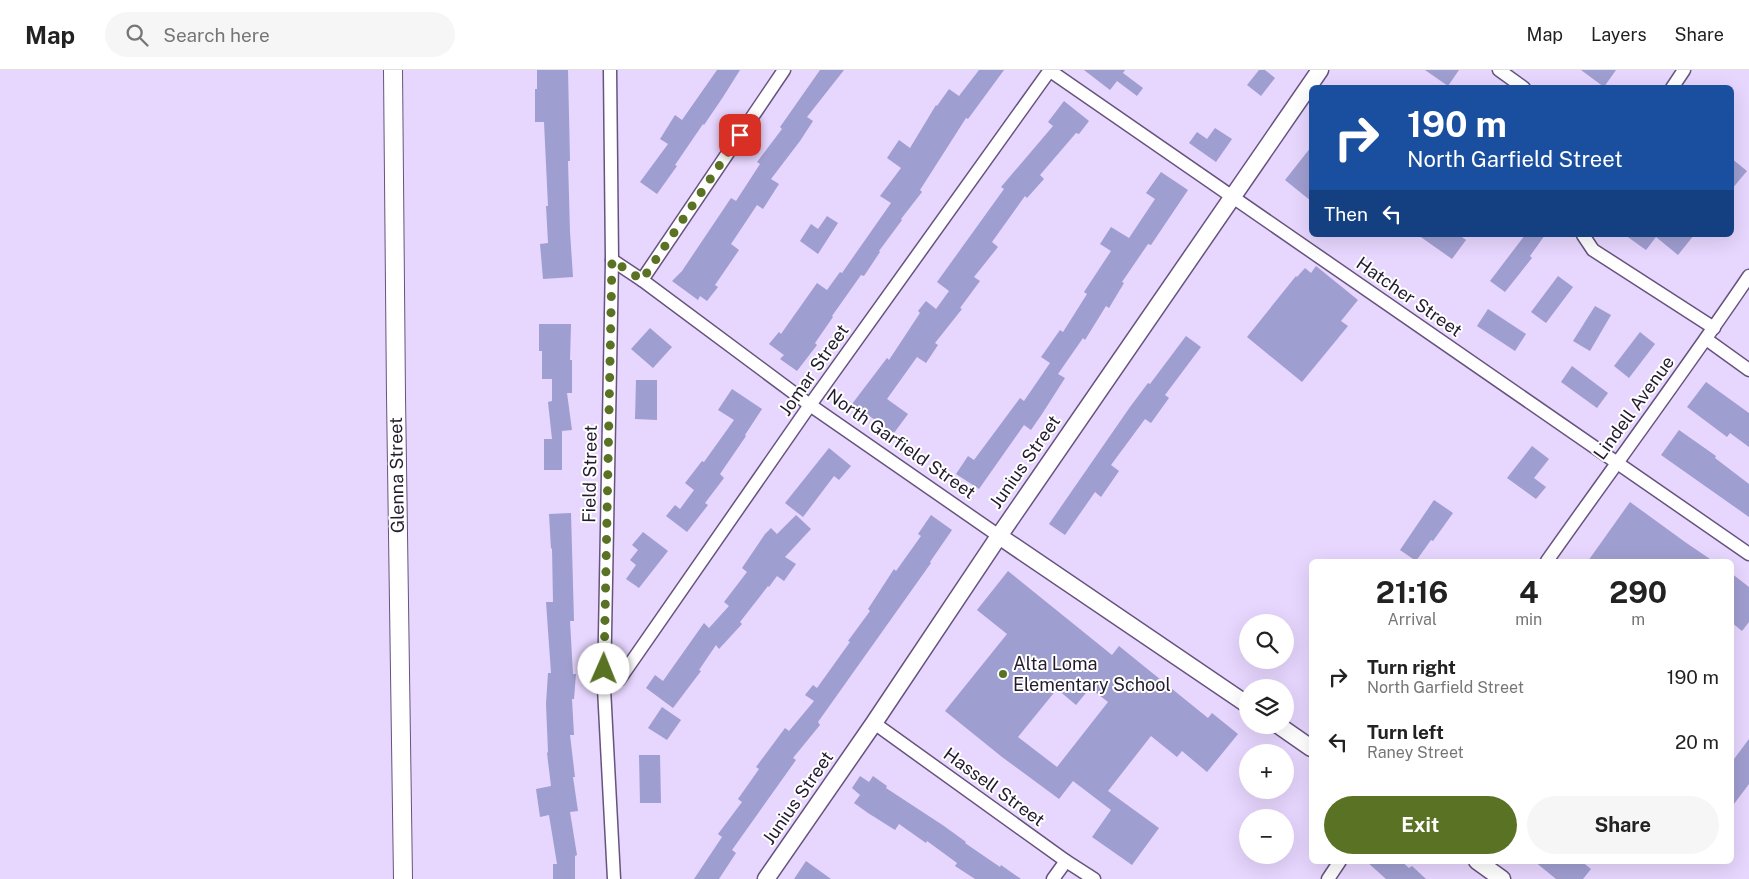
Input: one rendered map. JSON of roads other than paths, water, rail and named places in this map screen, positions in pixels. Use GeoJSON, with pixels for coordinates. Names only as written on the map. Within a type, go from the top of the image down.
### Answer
{"type":"FeatureCollection","features":[{"type":"Feature","properties":{"kind":"main road","name":"Glenna Street"},"geometry":{"type":"LineString","coordinates":[[393,70],[403,879]]}},
{"type":"Feature","properties":{"kind":"street","name":"Field Street"},"geometry":{"type":"LineString","coordinates":[[610,70],[612,260],[604,688],[614,879]]}},
{"type":"Feature","properties":{"kind":"street"},"geometry":{"type":"LineString","coordinates":[[642,280],[784,70]]}},
{"type":"Feature","properties":{"kind":"street","name":"Hatcher Street"},"geometry":{"type":"LineString","coordinates":[[1050,70],[1749,554]]}},
{"type":"Feature","properties":{"kind":"street","name":"Jomar Street"},"geometry":{"type":"LineString","coordinates":[[604,688],[619,680],[810,405],[1050,70]]}},
{"type":"Feature","properties":{"kind":"street","name":"Junius Street"},"geometry":{"type":"LineString","coordinates":[[1310,85],[1320,70]]}},
{"type":"Feature","properties":{"kind":"street"},"geometry":{"type":"LineString","coordinates":[[1499,70],[1520,85]]}},
{"type":"Feature","properties":{"kind":"street"},"geometry":{"type":"LineString","coordinates":[[1674,85],[1684,70]]}},
{"type":"Feature","properties":{"kind":"street","name":"Junius Street"},"geometry":{"type":"LineString","coordinates":[[766,879],[874,723],[999,536],[1309,86]]}},
{"type":"Feature","properties":{"kind":"street"},"geometry":{"type":"LineString","coordinates":[[1584,237],[1593,250],[1714,328]]}},
{"type":"Feature","properties":{"kind":"street","name":"North Garfield Street"},"geometry":{"type":"LineString","coordinates":[[612,260],[642,280],[810,405],[999,536],[1239,698]]}},
{"type":"Feature","properties":{"kind":"street","name":"Lindell Avenue"},"geometry":{"type":"LineString","coordinates":[[1548,559],[1616,462],[1714,328],[1749,276]]}},
{"type":"Feature","properties":{"kind":"street"},"geometry":{"type":"LineString","coordinates":[[1706,339],[1749,370]]}},
{"type":"Feature","properties":{"kind":"street","name":"Hassell Street"},"geometry":{"type":"LineString","coordinates":[[874,723],[1066,861],[1094,879]]}},
{"type":"Feature","properties":{"kind":"street"},"geometry":{"type":"LineString","coordinates":[[1291,734],[1309,747]]}},
{"type":"Feature","properties":{"kind":"street"},"geometry":{"type":"LineString","coordinates":[[1053,879],[1066,861]]}},
{"type":"Feature","properties":{"kind":"street"},"geometry":{"type":"LineString","coordinates":[[1328,879],[1338,864]]}},
{"type":"Feature","properties":{"kind":"street"},"geometry":{"type":"LineString","coordinates":[[1481,864],[1502,879]]}},
{"type":"Feature","properties":{"kind":"place","name":"Alta Loma Elementary School"},"geometry":{"type":"Point","coordinates":[1003,674]}}]}
